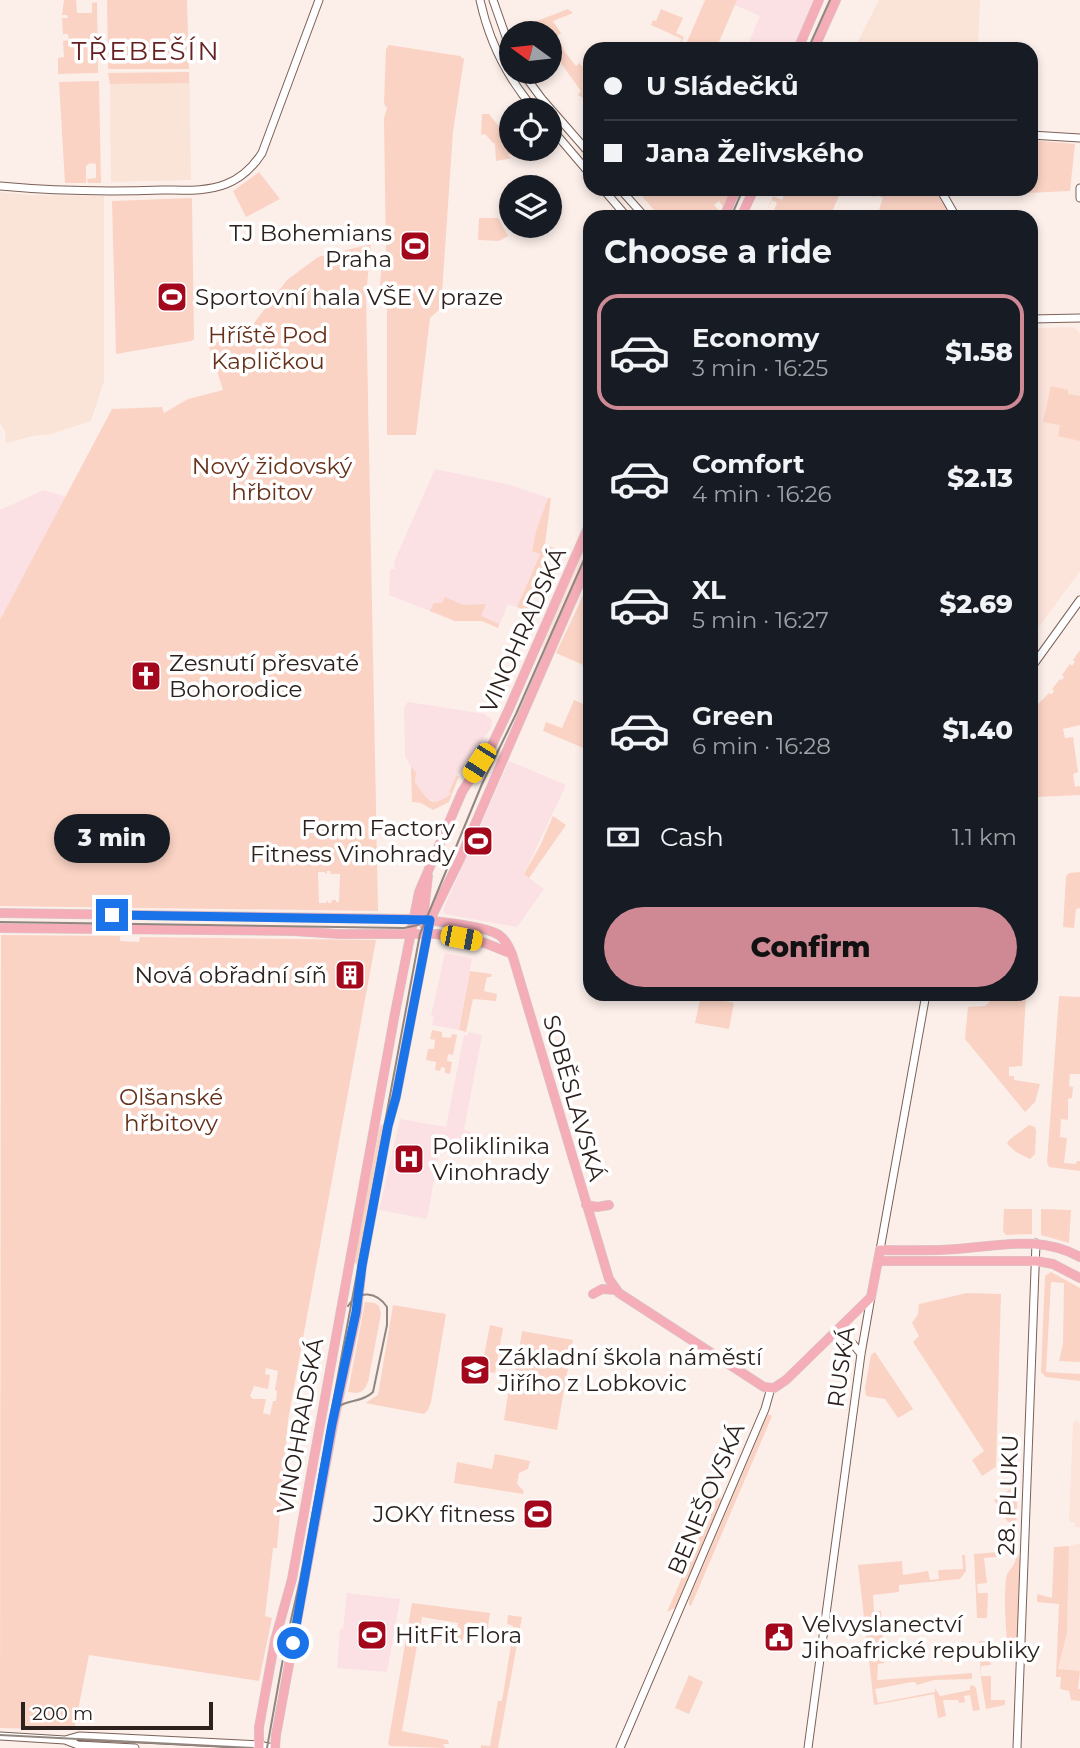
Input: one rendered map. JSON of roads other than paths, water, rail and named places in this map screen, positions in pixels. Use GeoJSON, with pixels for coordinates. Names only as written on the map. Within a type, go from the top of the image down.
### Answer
{"type":"FeatureCollection","features":[{"type":"Feature","properties":{"kind":"main road"},"geometry":{"type":"LineString","coordinates":[[801,42],[819,0]]}},
{"type":"Feature","properties":{"kind":"main road"},"geometry":{"type":"LineString","coordinates":[[817,42],[834,3]]}},
{"type":"Feature","properties":{"kind":"main road","name":"VINOHRADSKÁ"},"geometry":{"type":"LineString","coordinates":[[274,1748],[332,1424],[346,1366],[362,1266],[427,933],[422,920],[421,886],[462,792],[509,711],[583,539]]}},
{"type":"Feature","properties":{"kind":"main road","name":"VINOHRADSKÁ"},"geometry":{"type":"LineString","coordinates":[[259,1746],[259,1727],[275,1640],[292,1579],[411,934],[457,866],[583,575]]}},
{"type":"Feature","properties":{"kind":"main road"},"geometry":{"type":"LineString","coordinates":[[0,913],[422,920],[494,933],[508,944],[512,954]]}},
{"type":"Feature","properties":{"kind":"main road"},"geometry":{"type":"LineString","coordinates":[[0,928],[427,933],[485,943],[512,954]]}},
{"type":"Feature","properties":{"kind":"main road","name":"SOBĚSLAVSKÁ"},"geometry":{"type":"LineString","coordinates":[[512,954],[606,1273],[615,1290]]}},
{"type":"Feature","properties":{"kind":"main road"},"geometry":{"type":"LineString","coordinates":[[586,1205],[609,1205]]}},
{"type":"Feature","properties":{"kind":"main road"},"geometry":{"type":"LineString","coordinates":[[880,1250],[944,1250],[1036,1243],[1069,1251],[1080,1257]]}},
{"type":"Feature","properties":{"kind":"main road","name":"RUSKÁ"},"geometry":{"type":"LineString","coordinates":[[872,1297],[880,1250]]}},
{"type":"Feature","properties":{"kind":"main road"},"geometry":{"type":"LineString","coordinates":[[878,1261],[1036,1261],[1053,1264],[1080,1278]]}},
{"type":"Feature","properties":{"kind":"main road"},"geometry":{"type":"LineString","coordinates":[[593,1294],[602,1289],[615,1290],[759,1385],[771,1388],[786,1380],[872,1297]]}},
{"type":"Feature","properties":{"kind":"street"},"geometry":{"type":"LineString","coordinates":[[0,186],[73,192],[196,189],[219,186],[236,179],[256,162],[262,153],[319,0]]}},
{"type":"Feature","properties":{"kind":"street"},"geometry":{"type":"LineString","coordinates":[[480,0],[489,33],[500,58],[526,98]]}},
{"type":"Feature","properties":{"kind":"street"},"geometry":{"type":"LineString","coordinates":[[493,0],[500,21]]}},
{"type":"Feature","properties":{"kind":"street"},"geometry":{"type":"LineString","coordinates":[[531,84],[583,146]]}},
{"type":"Feature","properties":{"kind":"street"},"geometry":{"type":"LineString","coordinates":[[1038,135],[1080,138]]}},
{"type":"Feature","properties":{"kind":"street"},"geometry":{"type":"LineString","coordinates":[[562,141],[583,166]]}},
{"type":"Feature","properties":{"kind":"street"},"geometry":{"type":"LineString","coordinates":[[1080,188],[1080,198]]}},
{"type":"Feature","properties":{"kind":"street"},"geometry":{"type":"LineString","coordinates":[[609,196],[621,210]]}},
{"type":"Feature","properties":{"kind":"street"},"geometry":{"type":"LineString","coordinates":[[626,196],[639,210]]}},
{"type":"Feature","properties":{"kind":"street"},"geometry":{"type":"LineString","coordinates":[[1038,319],[1080,318]]}},
{"type":"Feature","properties":{"kind":"street"},"geometry":{"type":"LineString","coordinates":[[1038,658],[1080,600]]}},
{"type":"Feature","properties":{"kind":"street","name":"RUSKÁ"},"geometry":{"type":"LineString","coordinates":[[880,1250],[925,1001]]}},
{"type":"Feature","properties":{"kind":"street"},"geometry":{"type":"LineString","coordinates":[[379,1109],[393,1107]]}},
{"type":"Feature","properties":{"kind":"street","name":"28. PLUKU"},"geometry":{"type":"LineString","coordinates":[[1017,1748],[1036,1243]]}},
{"type":"Feature","properties":{"kind":"street","name":"RUSKÁ"},"geometry":{"type":"LineString","coordinates":[[808,1748],[861,1354],[872,1297]]}},
{"type":"Feature","properties":{"kind":"street"},"geometry":{"type":"LineString","coordinates":[[831,1336],[853,1344],[861,1354]]}},
{"type":"Feature","properties":{"kind":"street","name":"BENEŠOVSKÁ"},"geometry":{"type":"LineString","coordinates":[[620,1748],[765,1409],[771,1388]]}},
{"type":"Feature","properties":{"kind":"street"},"geometry":{"type":"LineString","coordinates":[[0,1736],[135,1748]]}},
{"type":"Feature","properties":{"kind":"street"},"geometry":{"type":"LineString","coordinates":[[65,1740],[79,1736],[274,1748]]}},
{"type":"Feature","properties":{"kind":"tram line"},"geometry":{"type":"LineString","coordinates":[[811,42],[830,0]]}},
{"type":"Feature","properties":{"kind":"tram line"},"geometry":{"type":"LineString","coordinates":[[734,210],[740,196]]}},
{"type":"Feature","properties":{"kind":"tram line"},"geometry":{"type":"LineString","coordinates":[[267,1748],[420,934],[482,784],[583,562]]}},
{"type":"Feature","properties":{"kind":"tram line"},"geometry":{"type":"LineString","coordinates":[[0,922],[404,928],[418,925],[426,916]]}},
{"type":"Feature","properties":{"kind":"tram line"},"geometry":{"type":"LineString","coordinates":[[331,1415],[345,1403],[362,1399],[373,1392],[387,1325],[387,1307],[378,1298],[362,1295],[348,1306]]}},
{"type":"Feature","properties":{"kind":"tram line"},"geometry":{"type":"LineString","coordinates":[[0,1735],[253,1748]]}},
{"type":"Feature","properties":{"kind":"place","name":"TJ Bohemians Praha"},"geometry":{"type":"Point","coordinates":[415,246]}},
{"type":"Feature","properties":{"kind":"place","name":"Sportovní hala VŠE V praze"},"geometry":{"type":"Point","coordinates":[172,297]}},
{"type":"Feature","properties":{"kind":"place","name":"Zesnutí přesvaté Bohorodice"},"geometry":{"type":"Point","coordinates":[146,676]}},
{"type":"Feature","properties":{"kind":"place","name":"Form Factory Fitness Vinohrady"},"geometry":{"type":"Point","coordinates":[478,841]}},
{"type":"Feature","properties":{"kind":"place","name":"Nová obřadní síň"},"geometry":{"type":"Point","coordinates":[350,975]}},
{"type":"Feature","properties":{"kind":"place","name":"Poliklinika Vinohrady"},"geometry":{"type":"Point","coordinates":[409,1159]}},
{"type":"Feature","properties":{"kind":"place","name":"Základní škola náměstí Jiřího z Lobkovic"},"geometry":{"type":"Point","coordinates":[475,1370]}},
{"type":"Feature","properties":{"kind":"place","name":"JOKY fitness"},"geometry":{"type":"Point","coordinates":[538,1514]}},
{"type":"Feature","properties":{"kind":"place","name":"HitFit Flora"},"geometry":{"type":"Point","coordinates":[372,1635]}},
{"type":"Feature","properties":{"kind":"place","name":"Velvyslanectví Jihoafrické republiky"},"geometry":{"type":"Point","coordinates":[779,1637]}},
{"type":"Feature","properties":{"kind":"district","name":"TŘEBEŠÍN"},"geometry":{"type":"Point","coordinates":[146,51]}},
{"type":"Feature","properties":{"kind":"park label","name":"Hříště Pod Kapličkou"},"geometry":{"type":"Point","coordinates":[268,348]}},
{"type":"Feature","properties":{"kind":"park label","name":"Nový židovský hřbitov"},"geometry":{"type":"Point","coordinates":[272,479]}},
{"type":"Feature","properties":{"kind":"park label","name":"Olšanské hřbitovy"},"geometry":{"type":"Point","coordinates":[171,1110]}}]}
